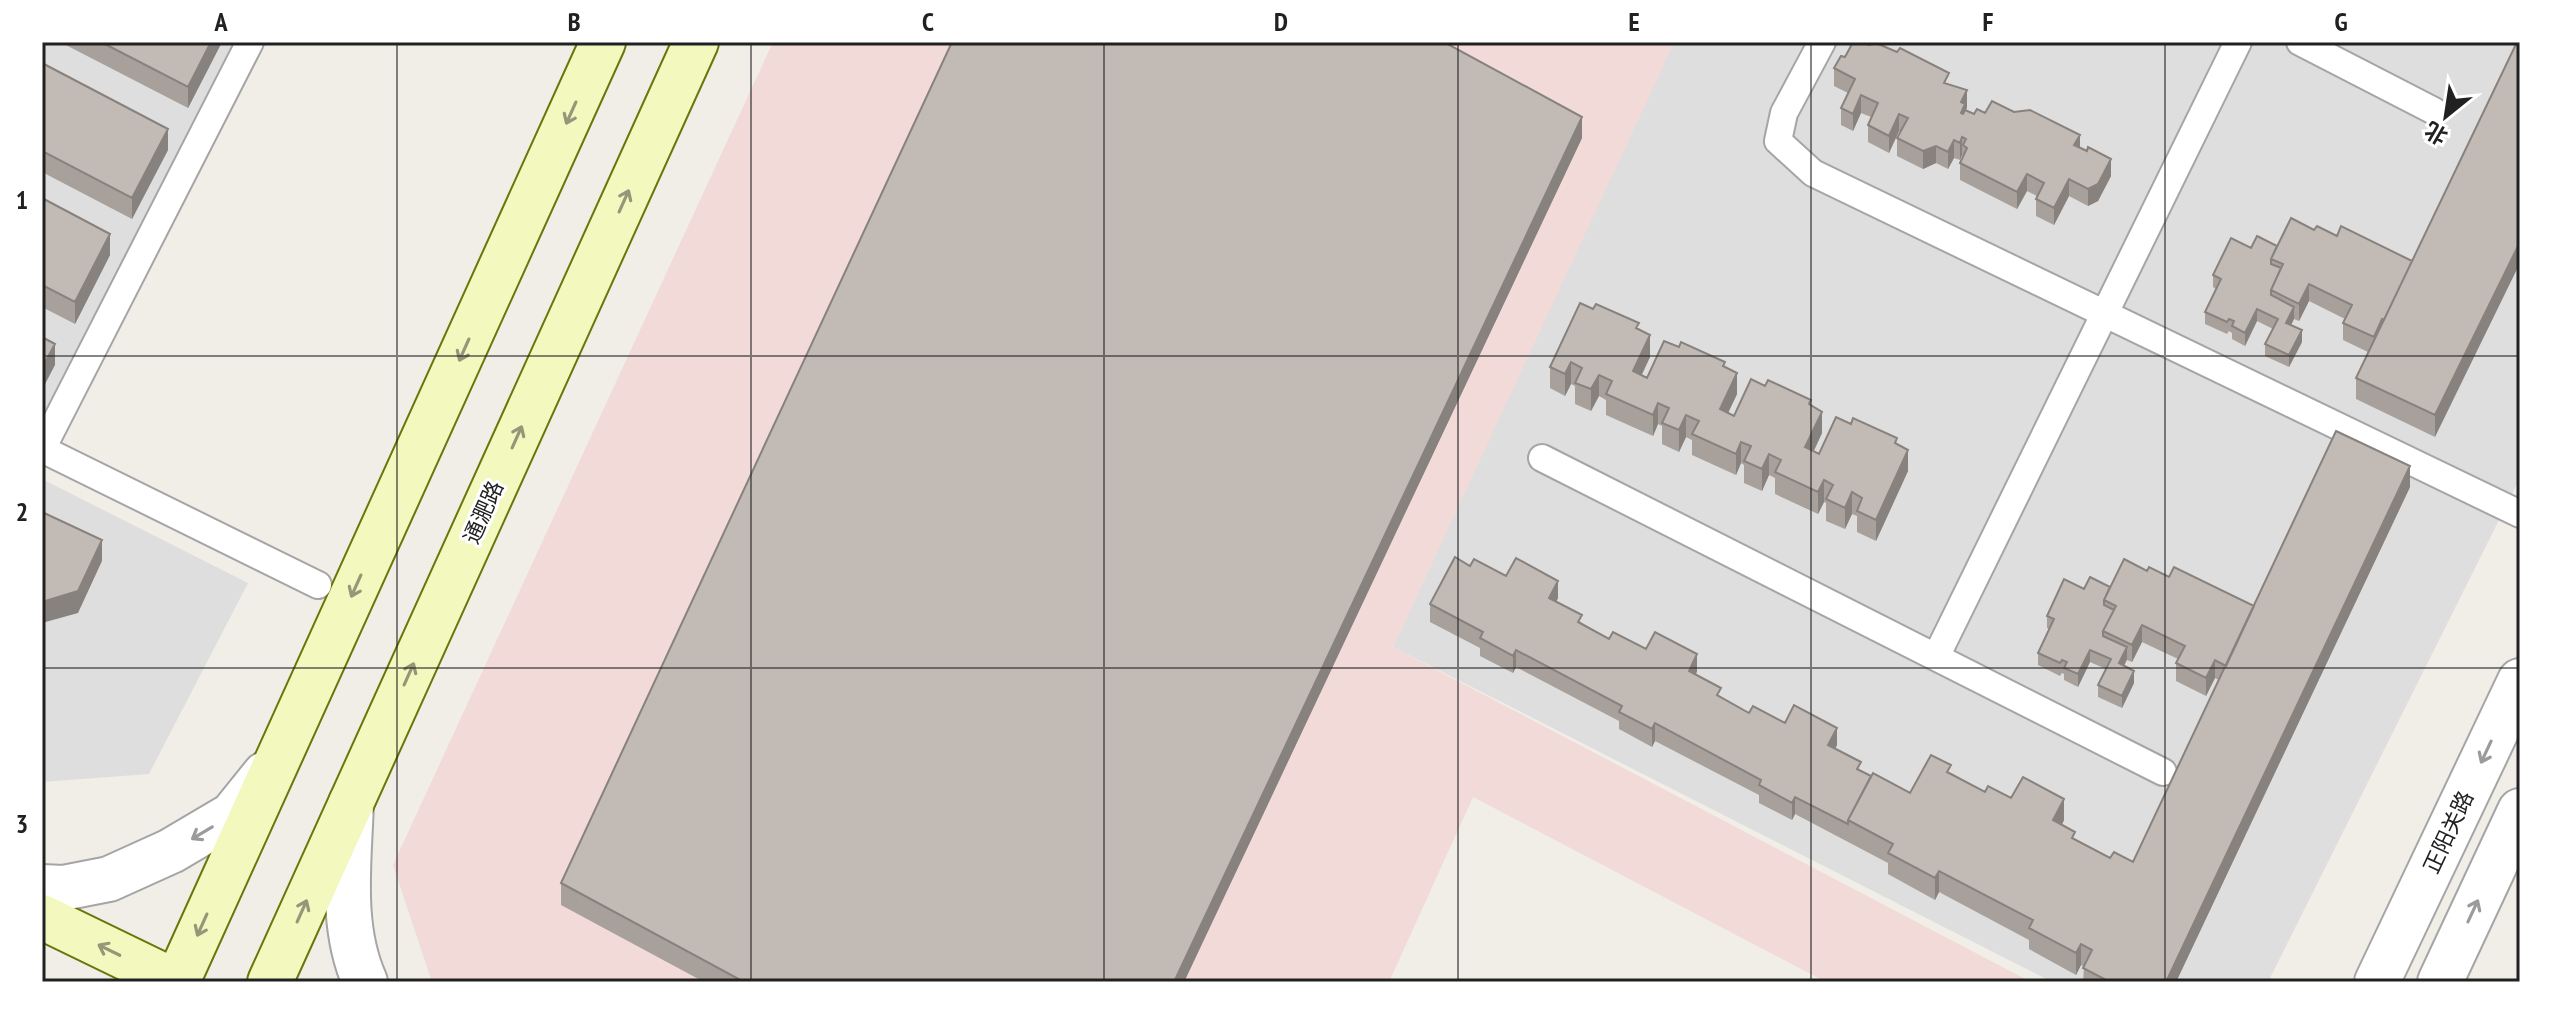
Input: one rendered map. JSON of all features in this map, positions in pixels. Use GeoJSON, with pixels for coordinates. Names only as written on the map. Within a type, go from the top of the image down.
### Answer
{"type":"FeatureCollection","features":[{"type":"Feature","properties":{"kind":"main road"},"geometry":{"type":"LineString","coordinates":[[42,917],[177,982],[603,42]]}},
{"type":"Feature","properties":{"kind":"main road","name":"通淝路"},"geometry":{"type":"LineString","coordinates":[[270,982],[696,42]]}},
{"type":"Feature","properties":{"kind":"street","name":"正阳关路"},"geometry":{"type":"LineString","coordinates":[[2377,982],[2520,681]]}},
{"type":"Feature","properties":{"kind":"street"},"geometry":{"type":"LineString","coordinates":[[42,887],[63,888],[109,879],[171,851],[232,815],[277,760]]}},
{"type":"Feature","properties":{"kind":"street"},"geometry":{"type":"LineString","coordinates":[[352,802],[348,898],[355,961],[365,982]]}},
{"type":"Feature","properties":{"kind":"street"},"geometry":{"type":"LineString","coordinates":[[2440,982],[2520,811]]}},
{"type":"Feature","properties":{"kind":"lane"},"geometry":{"type":"LineString","coordinates":[[250,42],[42,449],[318,585]]}},
{"type":"Feature","properties":{"kind":"lane"},"geometry":{"type":"LineString","coordinates":[[1822,42],[1784,113],[1778,141],[1813,173],[2520,514]]}},
{"type":"Feature","properties":{"kind":"lane"},"geometry":{"type":"LineString","coordinates":[[1936,657],[2238,42]]}},
{"type":"Feature","properties":{"kind":"lane"},"geometry":{"type":"LineString","coordinates":[[2300,42],[2434,111]]}},
{"type":"Feature","properties":{"kind":"lane"},"geometry":{"type":"LineString","coordinates":[[1542,458],[2163,772]]}},
{"type":"Feature","properties":{"kind":"shaded area"},"geometry":{"type":"Polygon","coordinates":[[[42,42],[264,42],[42,437],[42,42]]]}},
{"type":"Feature","properties":{"kind":"shaded area"},"geometry":{"type":"Polygon","coordinates":[[[773,42],[1674,43],[1393,647],[2031,982],[1826,982],[1473,797],[1389,982],[436,982],[431,979],[393,865],[773,42]]]}},
{"type":"Feature","properties":{"kind":"shaded area"},"geometry":{"type":"Polygon","coordinates":[[[1672,42],[2520,42],[2520,478],[2268,982],[2052,982],[1393,647],[1672,42]]]}},
{"type":"Feature","properties":{"kind":"shaded area"},"geometry":{"type":"Polygon","coordinates":[[[42,479],[248,583],[149,774],[42,782],[42,479]]]}},
{"type":"Feature","properties":{"kind":"building"},"geometry":{"type":"Polygon","coordinates":[[[101,42],[211,42],[188,87],[101,42]]]}},
{"type":"Feature","properties":{"kind":"building"},"geometry":{"type":"Polygon","coordinates":[[[952,42],[1444,42],[1582,117],[1174,982],[744,982],[561,883],[952,42]]]}},
{"type":"Feature","properties":{"kind":"building"},"geometry":{"type":"Polygon","coordinates":[[[1853,42],[1876,43],[1897,52],[1900,48],[1949,73],[1944,83],[1967,90],[1961,102],[1965,104],[1963,114],[1965,110],[1974,114],[1977,109],[1985,113],[1992,101],[2014,112],[2030,110],[2080,135],[2074,145],[2087,151],[2088,147],[2111,159],[2098,184],[2088,189],[2069,179],[2054,208],[2036,199],[2044,183],[2027,174],[2017,192],[1960,163],[1967,148],[1963,145],[1966,139],[1962,137],[1960,143],[1954,140],[1948,152],[1936,146],[1923,151],[1897,138],[1908,118],[1899,114],[1889,136],[1868,125],[1878,103],[1861,95],[1853,114],[1841,108],[1855,79],[1834,68],[1853,42]]]}},
{"type":"Feature","properties":{"kind":"building"},"geometry":{"type":"Polygon","coordinates":[[[2517,42],[2520,42],[2520,242],[2435,415],[2356,378],[2517,42]]]}},
{"type":"Feature","properties":{"kind":"building"},"geometry":{"type":"Polygon","coordinates":[[[42,63],[168,129],[132,198],[42,151],[42,63]]]}},
{"type":"Feature","properties":{"kind":"building"},"geometry":{"type":"Polygon","coordinates":[[[42,198],[110,234],[75,302],[42,285],[42,198]]]}},
{"type":"Feature","properties":{"kind":"building"},"geometry":{"type":"Polygon","coordinates":[[[2291,218],[2314,230],[2317,226],[2337,236],[2341,226],[2412,261],[2374,337],[2343,323],[2352,305],[2309,284],[2299,304],[2271,290],[2283,264],[2271,259],[2291,218]]]}},
{"type":"Feature","properties":{"kind":"building"},"geometry":{"type":"Polygon","coordinates":[[[2257,236],[2277,246],[2271,264],[2281,268],[2271,295],[2294,307],[2286,323],[2302,330],[2289,355],[2265,344],[2278,319],[2257,309],[2245,333],[2232,326],[2234,321],[2229,319],[2227,322],[2205,312],[2221,279],[2213,275],[2231,238],[2251,248],[2257,236]]]}},
{"type":"Feature","properties":{"kind":"building"},"geometry":{"type":"Polygon","coordinates":[[[1580,303],[1593,309],[1596,304],[1639,323],[1636,328],[1650,335],[1633,371],[1647,378],[1664,341],[1679,347],[1681,342],[1725,362],[1723,366],[1737,373],[1720,409],[1734,416],[1751,379],[1765,386],[1768,380],[1811,400],[1809,404],[1822,412],[1805,447],[1819,454],[1836,417],[1851,424],[1853,418],[1897,438],[1895,443],[1908,450],[1876,520],[1857,511],[1862,498],[1852,492],[1845,508],[1826,499],[1833,485],[1824,480],[1818,492],[1775,472],[1781,460],[1769,454],[1762,469],[1744,461],[1751,446],[1741,442],[1736,454],[1692,434],[1699,421],[1686,415],[1679,430],[1662,423],[1669,408],[1658,403],[1653,415],[1606,394],[1612,381],[1599,375],[1591,389],[1575,383],[1582,368],[1571,362],[1565,374],[1550,367],[1580,303]]]}},
{"type":"Feature","properties":{"kind":"building"},"geometry":{"type":"Polygon","coordinates":[[[42,337],[55,344],[42,368],[42,337]]]}},
{"type":"Feature","properties":{"kind":"building"},"geometry":{"type":"Polygon","coordinates":[[[2336,431],[2410,466],[2166,982],[2110,982],[2083,968],[2092,950],[2081,944],[2076,953],[2029,928],[2033,920],[1939,871],[1935,878],[1888,853],[1893,844],[1848,820],[1873,773],[1910,793],[1931,755],[1951,765],[1947,772],[1985,792],[1988,786],[2011,798],[2023,777],[2064,799],[2053,820],[2075,832],[2072,838],[2110,858],[2114,852],[2133,862],[2336,431]]]}},
{"type":"Feature","properties":{"kind":"building"},"geometry":{"type":"Polygon","coordinates":[[[42,512],[102,540],[78,591],[42,602],[42,512]]]}},
{"type":"Feature","properties":{"kind":"building"},"geometry":{"type":"Polygon","coordinates":[[[1455,557],[1470,566],[1474,559],[1506,576],[1516,558],[1558,581],[1549,598],[1582,615],[1578,622],[1609,639],[1613,632],[1646,649],[1655,632],[1697,654],[1689,671],[1721,688],[1717,695],[1749,713],[1753,706],[1785,723],[1794,705],[1837,728],[1828,745],[1861,762],[1857,769],[1871,776],[1848,824],[1795,797],[1792,803],[1759,785],[1761,780],[1655,723],[1652,729],[1619,712],[1622,706],[1516,650],[1513,656],[1480,638],[1483,632],[1430,604],[1455,557]]]}},
{"type":"Feature","properties":{"kind":"building"},"geometry":{"type":"Polygon","coordinates":[[[2124,559],[2147,571],[2149,567],[2169,577],[2174,567],[2254,606],[2226,666],[2215,660],[2206,678],[2176,663],[2185,646],[2142,625],[2132,645],[2103,631],[2116,606],[2104,600],[2124,559]]]}},
{"type":"Feature","properties":{"kind":"building"},"geometry":{"type":"Polygon","coordinates":[[[2090,577],[2110,587],[2104,605],[2114,610],[2103,636],[2127,647],[2119,663],[2134,671],[2122,696],[2098,685],[2111,659],[2090,650],[2078,674],[2064,668],[2067,662],[2062,660],[2060,663],[2038,653],[2054,619],[2047,616],[2064,579],[2084,589],[2090,577]]]}}]}
